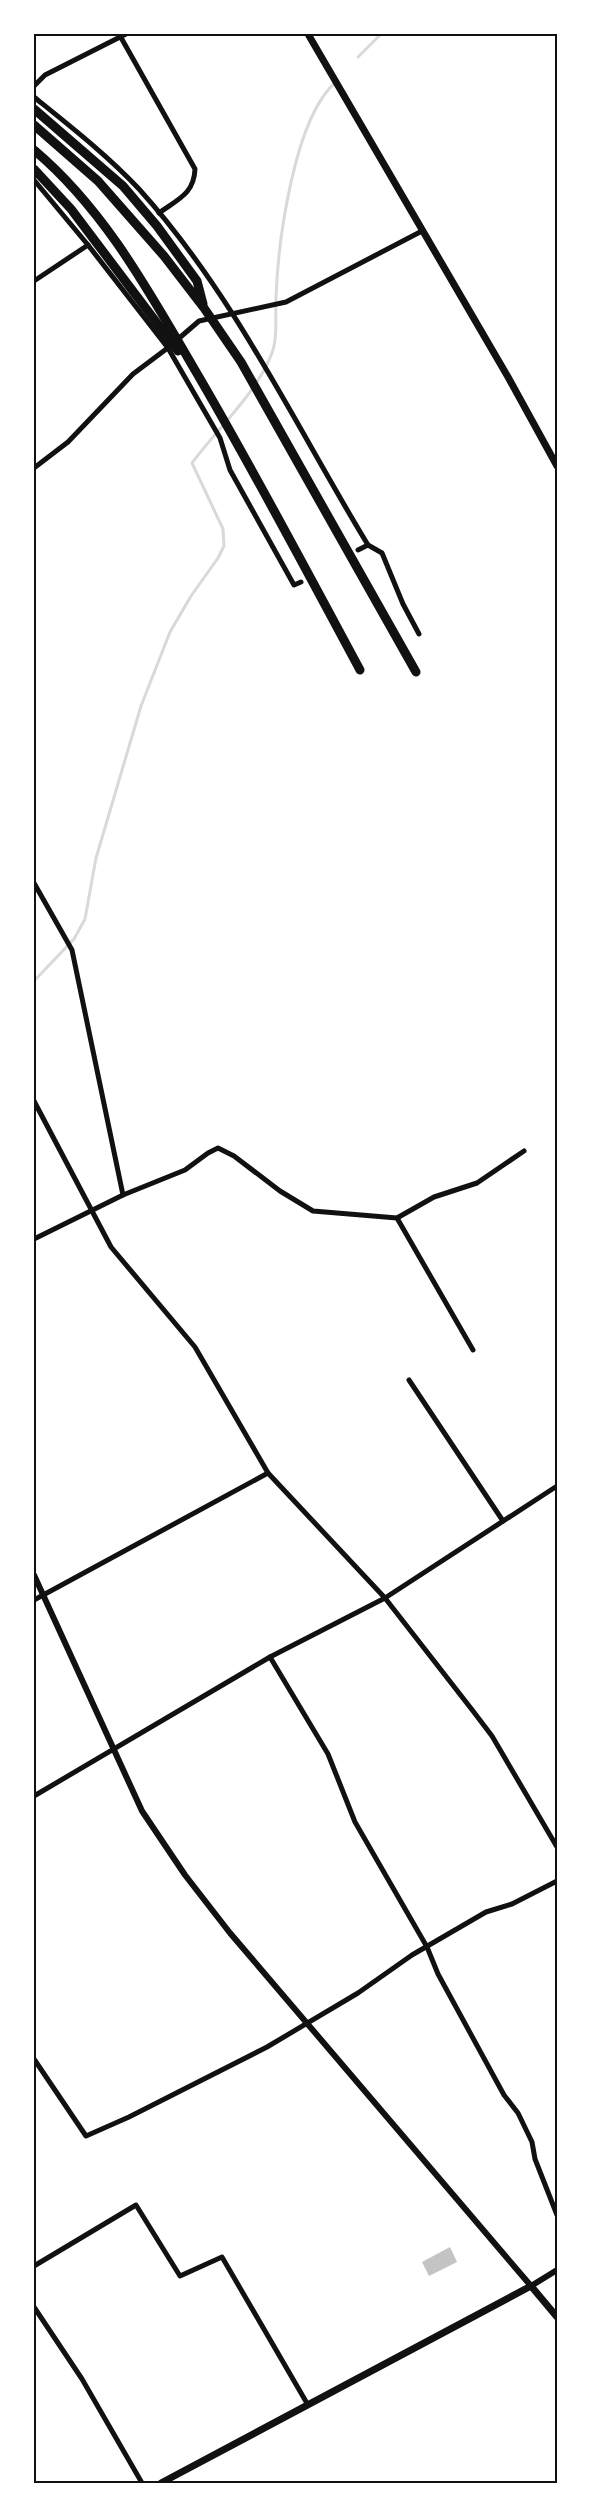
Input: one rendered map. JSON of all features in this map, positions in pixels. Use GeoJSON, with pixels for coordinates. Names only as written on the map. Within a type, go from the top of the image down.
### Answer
{"type":"FeatureCollection","features":[{"type":"Feature","properties":{"kind":"highway"},"geometry":{"type":"LineString","coordinates":[[34,109],[123,186],[157,226],[197,281],[204,308]]}},
{"type":"Feature","properties":{"kind":"highway"},"geometry":{"type":"LineString","coordinates":[[34,125],[98,181],[158,248],[204,308],[241,362],[416,672]]}},
{"type":"Feature","properties":{"kind":"highway"},"geometry":{"type":"LineString","coordinates":[[34,150],[81,197],[116,241],[147,288],[207,389],[360,670]]}},
{"type":"Feature","properties":{"kind":"highway"},"geometry":{"type":"LineString","coordinates":[[34,169],[71,210],[207,389]]}},
{"type":"Feature","properties":{"kind":"main road"},"geometry":{"type":"LineString","coordinates":[[308,34],[332,79],[557,466]]}},
{"type":"Feature","properties":{"kind":"main road"},"geometry":{"type":"LineString","coordinates":[[161,2483],[531,2286],[557,2317]]}},
{"type":"Feature","properties":{"kind":"street"},"geometry":{"type":"LineString","coordinates":[[34,86],[45,75],[121,35],[195,169],[195,181],[190,190],[159,213]]}},
{"type":"Feature","properties":{"kind":"street"},"geometry":{"type":"LineString","coordinates":[[34,97],[94,145],[138,188],[195,259],[232,313],[368,545],[382,553],[403,604],[420,634]]}},
{"type":"Feature","properties":{"kind":"street"},"geometry":{"type":"LineString","coordinates":[[34,180],[88,245],[168,348],[220,438],[230,470],[294,585],[301,582]]}},
{"type":"Feature","properties":{"kind":"street"},"geometry":{"type":"LineString","coordinates":[[34,468],[68,442],[133,374],[168,348],[199,321],[286,302],[422,231]]}},
{"type":"Feature","properties":{"kind":"street"},"geometry":{"type":"LineString","coordinates":[[34,281],[88,245]]}},
{"type":"Feature","properties":{"kind":"street"},"geometry":{"type":"LineString","coordinates":[[358,550],[368,545]]}},
{"type":"Feature","properties":{"kind":"street"},"geometry":{"type":"LineString","coordinates":[[34,883],[72,950],[123,1195]]}},
{"type":"Feature","properties":{"kind":"street"},"geometry":{"type":"LineString","coordinates":[[34,1100],[111,1247],[195,1347],[268,1473],[385,1598],[492,1736],[557,1847]]}},
{"type":"Feature","properties":{"kind":"street"},"geometry":{"type":"LineString","coordinates":[[34,1239],[123,1195],[185,1170],[218,1148],[234,1156],[280,1191],[313,1211],[397,1218],[434,1197],[477,1183],[524,1151]]}},
{"type":"Feature","properties":{"kind":"street"},"geometry":{"type":"LineString","coordinates":[[397,1218],[473,1350]]}},
{"type":"Feature","properties":{"kind":"street"},"geometry":{"type":"LineString","coordinates":[[409,1380],[503,1521]]}},
{"type":"Feature","properties":{"kind":"street"},"geometry":{"type":"LineString","coordinates":[[34,1600],[268,1473]]}},
{"type":"Feature","properties":{"kind":"street"},"geometry":{"type":"LineString","coordinates":[[34,1796],[114,1751],[270,1657],[385,1598],[557,1486]]}},
{"type":"Feature","properties":{"kind":"street"},"geometry":{"type":"LineString","coordinates":[[34,1575],[142,1811],[185,1875],[230,1933],[309,2023],[531,2286],[557,2270]]}},
{"type":"Feature","properties":{"kind":"street"},"geometry":{"type":"LineString","coordinates":[[270,1657],[328,1754],[355,1822],[427,1947],[438,1974],[504,2095],[521,2120],[532,2142],[535,2159],[557,2215]]}},
{"type":"Feature","properties":{"kind":"street"},"geometry":{"type":"LineString","coordinates":[[34,2058],[86,2136],[129,2117],[309,2023],[427,1947],[486,1912],[512,1904],[557,1881]]}},
{"type":"Feature","properties":{"kind":"street"},"geometry":{"type":"LineString","coordinates":[[34,2266],[136,2205],[180,2276],[222,2257],[308,2405]]}},
{"type":"Feature","properties":{"kind":"street"},"geometry":{"type":"LineString","coordinates":[[34,2307],[82,2379],[142,2483]]}},
{"type":"Feature","properties":{"kind":"building"},"geometry":{"type":"Polygon","coordinates":[[[450,2247],[457,2262],[429,2276],[422,2262],[450,2247]]]}},
{"type":"Feature","properties":{"kind":"waterway"},"geometry":{"type":"LineString","coordinates":[[358,57],[381,34]]}},
{"type":"Feature","properties":{"kind":"waterway"},"geometry":{"type":"LineString","coordinates":[[34,981],[74,939],[85,919],[96,858],[141,706],[170,632],[224,546],[223,529],[192,463],[247,396],[257,382],[272,353],[276,333],[277,274],[280,246],[291,182],[309,123],[321,99],[336,82]]}}]}
